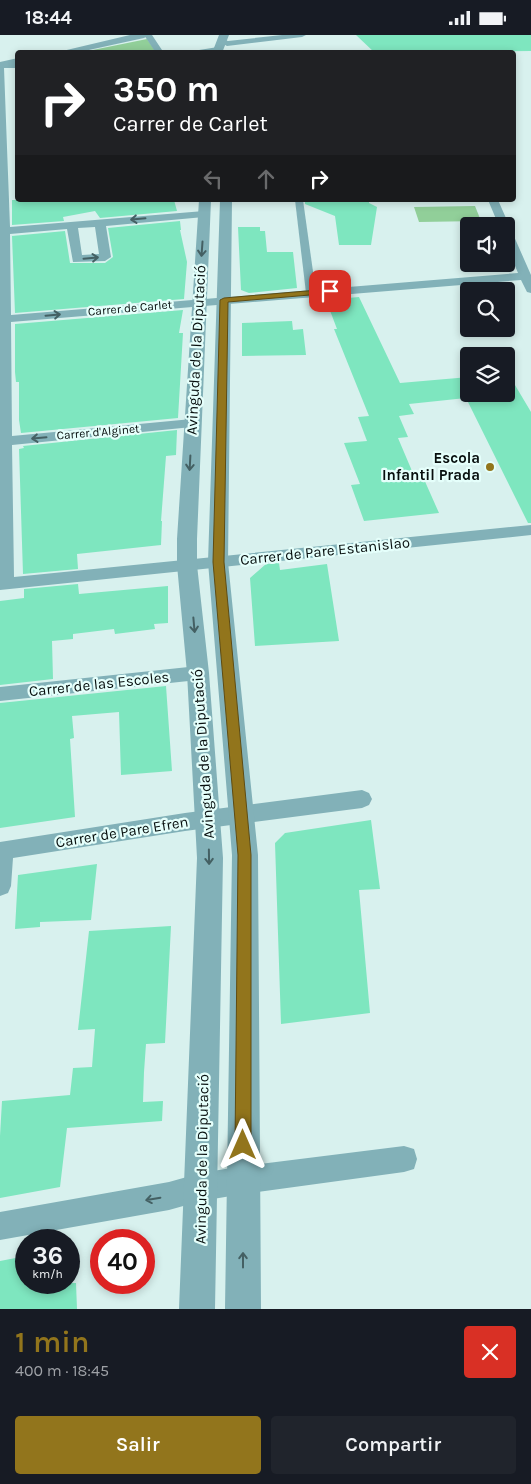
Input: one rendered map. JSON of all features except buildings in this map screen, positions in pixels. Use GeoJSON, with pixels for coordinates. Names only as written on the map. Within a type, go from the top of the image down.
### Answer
{"type":"FeatureCollection","features":[{"type":"Feature","properties":{"kind":"street"},"geometry":{"type":"LineString","coordinates":[[74,50],[144,35]]}},
{"type":"Feature","properties":{"kind":"street"},"geometry":{"type":"LineString","coordinates":[[148,35],[158,50]]}},
{"type":"Feature","properties":{"kind":"street"},"geometry":{"type":"LineString","coordinates":[[198,50],[220,45],[302,35]]}},
{"type":"Feature","properties":{"kind":"street"},"geometry":{"type":"LineString","coordinates":[[0,65],[15,62]]}},
{"type":"Feature","properties":{"kind":"street"},"geometry":{"type":"LineString","coordinates":[[0,65],[15,65]]}},
{"type":"Feature","properties":{"kind":"street"},"geometry":{"type":"LineString","coordinates":[[0,65],[6,91],[2,252],[4,319],[2,584]]}},
{"type":"Feature","properties":{"kind":"street","name":"Avinguda de la Diputació"},"geometry":{"type":"LineString","coordinates":[[226,202],[218,562],[245,855],[243,1309]]}},
{"type":"Feature","properties":{"kind":"street"},"geometry":{"type":"LineString","coordinates":[[299,202],[311,293]]}},
{"type":"Feature","properties":{"kind":"street"},"geometry":{"type":"LineString","coordinates":[[494,202],[500,217]]}},
{"type":"Feature","properties":{"kind":"street"},"geometry":{"type":"LineString","coordinates":[[4,231],[100,222],[205,207]]}},
{"type":"Feature","properties":{"kind":"street","name":"Avinguda de la Diputació"},"geometry":{"type":"LineString","coordinates":[[197,1309],[210,858],[198,673],[187,565],[192,423],[205,207]]}},
{"type":"Feature","properties":{"kind":"street"},"geometry":{"type":"LineString","coordinates":[[72,225],[77,259],[106,257],[100,222]]}},
{"type":"Feature","properties":{"kind":"street"},"geometry":{"type":"LineString","coordinates":[[515,251],[531,289]]}},
{"type":"Feature","properties":{"kind":"street","name":"Carrer de Carlet"},"geometry":{"type":"LineString","coordinates":[[4,319],[526,276]]}},
{"type":"Feature","properties":{"kind":"street","name":"Carrer d'Alginet"},"geometry":{"type":"LineString","coordinates":[[2,441],[192,423]]}},
{"type":"Feature","properties":{"kind":"street","name":"Carrer de Pare Estanislao"},"geometry":{"type":"LineString","coordinates":[[2,584],[531,530]]}},
{"type":"Feature","properties":{"kind":"street","name":"Carrer de las Escoles"},"geometry":{"type":"LineString","coordinates":[[0,694],[198,673]]}},
{"type":"Feature","properties":{"kind":"street","name":"Carrer de Pare Efren"},"geometry":{"type":"LineString","coordinates":[[1,851],[362,799]]}},
{"type":"Feature","properties":{"kind":"street"},"geometry":{"type":"LineString","coordinates":[[0,886],[1,851]]}},
{"type":"Feature","properties":{"kind":"street"},"geometry":{"type":"LineString","coordinates":[[0,1226],[169,1196],[201,1187],[243,1180],[404,1159]]}},
{"type":"Feature","properties":{"kind":"green space"},"geometry":{"type":"Polygon","coordinates":[[[147,39],[155,50],[93,50],[147,39]]]}},
{"type":"Feature","properties":{"kind":"green space"},"geometry":{"type":"Polygon","coordinates":[[[475,206],[479,217],[460,217],[460,221],[419,222],[414,207],[475,206]]]}},
{"type":"Feature","properties":{"kind":"place","name":"Escola Infantil Prada"},"geometry":{"type":"Point","coordinates":[490,467]}},
{"type":"Feature","properties":{"kind":"route"},"geometry":{"type":"LineString","coordinates":[[243,1145],[245,855],[218,562],[224,300],[330,291]]}}]}
